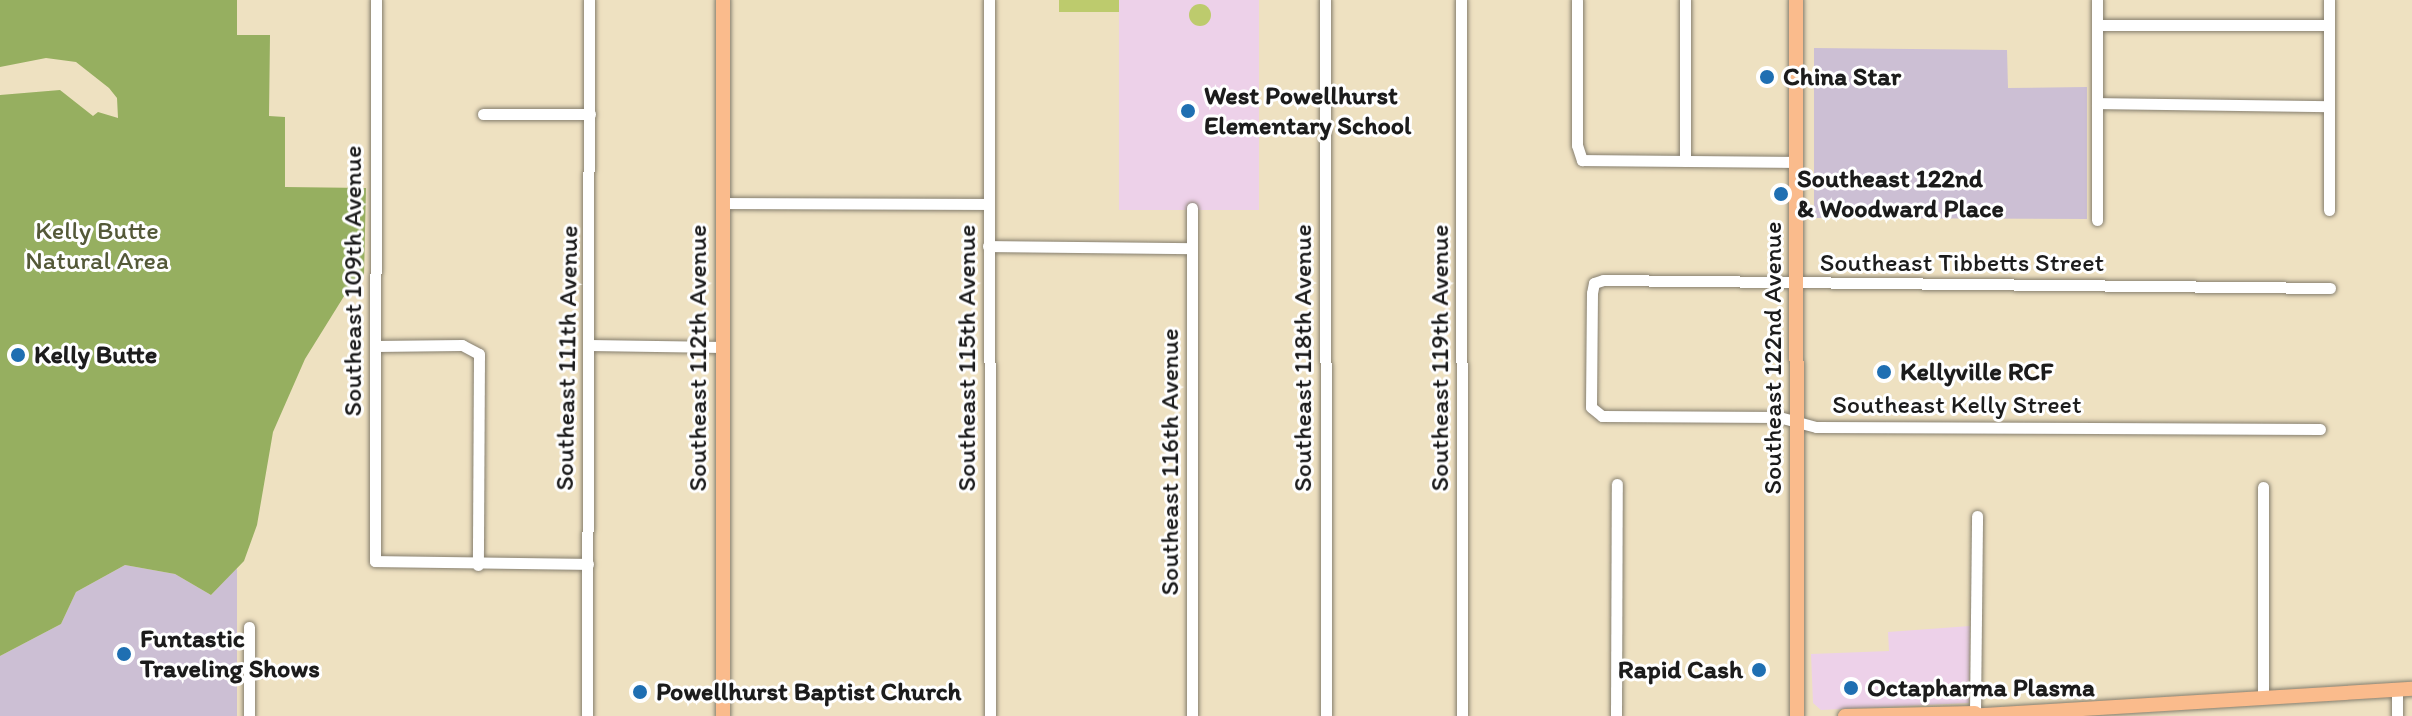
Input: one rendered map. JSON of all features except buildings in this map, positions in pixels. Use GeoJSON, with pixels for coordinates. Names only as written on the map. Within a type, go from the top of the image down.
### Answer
{"type":"FeatureCollection","features":[{"type":"Feature","properties":{"kind":"main road","name":"Southeast 112th Avenue"},"geometry":{"type":"LineString","coordinates":[[723,0],[723,716]]}},
{"type":"Feature","properties":{"kind":"main road","name":"Southeast 122nd Avenue"},"geometry":{"type":"LineString","coordinates":[[1796,0],[1797,716]]}},
{"type":"Feature","properties":{"kind":"main road"},"geometry":{"type":"LineString","coordinates":[[1845,716],[1962,709],[1971,714],[2159,708],[2263,696],[2404,689]]}},
{"type":"Feature","properties":{"kind":"street","name":"Southeast 109th Avenue"},"geometry":{"type":"LineString","coordinates":[[376,0],[375,561],[478,565]]}},
{"type":"Feature","properties":{"kind":"street","name":"Southeast 111th Avenue"},"geometry":{"type":"LineString","coordinates":[[587,716],[589,0]]}},
{"type":"Feature","properties":{"kind":"street","name":"Southeast 115th Avenue"},"geometry":{"type":"LineString","coordinates":[[989,0],[990,716]]}},
{"type":"Feature","properties":{"kind":"street","name":"Southeast 118th Avenue"},"geometry":{"type":"LineString","coordinates":[[1325,0],[1326,716]]}},
{"type":"Feature","properties":{"kind":"street","name":"Southeast 119th Avenue"},"geometry":{"type":"LineString","coordinates":[[1461,0],[1462,716]]}},
{"type":"Feature","properties":{"kind":"street"},"geometry":{"type":"LineString","coordinates":[[1577,0],[1577,145],[1582,160],[1796,162]]}},
{"type":"Feature","properties":{"kind":"street"},"geometry":{"type":"LineString","coordinates":[[1685,0],[1685,161]]}},
{"type":"Feature","properties":{"kind":"street"},"geometry":{"type":"LineString","coordinates":[[2097,0],[2097,220]]}},
{"type":"Feature","properties":{"kind":"street"},"geometry":{"type":"LineString","coordinates":[[2329,0],[2326,106],[2329,210]]}},
{"type":"Feature","properties":{"kind":"street"},"geometry":{"type":"LineString","coordinates":[[2097,25],[2329,25]]}},
{"type":"Feature","properties":{"kind":"street"},"geometry":{"type":"LineString","coordinates":[[2097,103],[2326,106]]}},
{"type":"Feature","properties":{"kind":"street"},"geometry":{"type":"LineString","coordinates":[[483,114],[590,114]]}},
{"type":"Feature","properties":{"kind":"street"},"geometry":{"type":"LineString","coordinates":[[722,203],[989,204]]}},
{"type":"Feature","properties":{"kind":"street","name":"Southeast 116th Avenue"},"geometry":{"type":"LineString","coordinates":[[1192,208],[1192,716]]}},
{"type":"Feature","properties":{"kind":"street"},"geometry":{"type":"LineString","coordinates":[[988,246],[1191,248]]}},
{"type":"Feature","properties":{"kind":"street","name":"Southeast Tibbetts Street"},"geometry":{"type":"LineString","coordinates":[[1595,413],[1594,283],[2330,288]]}},
{"type":"Feature","properties":{"kind":"street"},"geometry":{"type":"LineString","coordinates":[[589,345],[723,347]]}},
{"type":"Feature","properties":{"kind":"street"},"geometry":{"type":"LineString","coordinates":[[375,346],[477,350],[478,565],[588,564]]}},
{"type":"Feature","properties":{"kind":"street","name":"Southeast Kelly Street"},"geometry":{"type":"LineString","coordinates":[[1595,413],[1797,422],[1816,427],[2320,429]]}},
{"type":"Feature","properties":{"kind":"street"},"geometry":{"type":"LineString","coordinates":[[1616,716],[1617,484]]}},
{"type":"Feature","properties":{"kind":"street"},"geometry":{"type":"LineString","coordinates":[[2263,487],[2263,696]]}},
{"type":"Feature","properties":{"kind":"street"},"geometry":{"type":"LineString","coordinates":[[1971,714],[1977,516]]}},
{"type":"Feature","properties":{"kind":"street"},"geometry":{"type":"LineString","coordinates":[[249,627],[249,716]]}},
{"type":"Feature","properties":{"kind":"street"},"geometry":{"type":"LineString","coordinates":[[2397,716],[2404,689]]}},
{"type":"Feature","properties":{"kind":"shaded area","name":"West Powellhurst Elementary School"},"geometry":{"type":"Polygon","coordinates":[[[1119,0],[1259,0],[1259,210],[1119,210],[1119,0]]]}},
{"type":"Feature","properties":{"kind":"shaded area"},"geometry":{"type":"Polygon","coordinates":[[[1814,48],[2007,50],[2008,88],[2087,87],[2087,219],[1814,218],[1814,48]]]}},
{"type":"Feature","properties":{"kind":"shaded area"},"geometry":{"type":"Polygon","coordinates":[[[125,565],[175,574],[211,595],[237,568],[237,716],[0,716],[0,656],[61,624],[76,592],[125,565]]]}},
{"type":"Feature","properties":{"kind":"shaded area"},"geometry":{"type":"Polygon","coordinates":[[[1970,626],[1969,703],[1821,710],[1813,703],[1811,654],[1889,651],[1888,632],[1970,626]]]}},
{"type":"Feature","properties":{"kind":"green space","name":"Kelly Butte Natural Area"},"geometry":{"type":"Polygon","coordinates":[[[0,0],[237,0],[237,35],[270,35],[269,116],[285,117],[285,187],[366,188],[364,275],[346,293],[305,359],[273,432],[257,525],[244,561],[211,595],[175,574],[125,565],[76,592],[61,624],[0,656],[0,95],[60,90],[93,116],[98,112],[118,118],[117,98],[76,62],[46,58],[0,67],[0,0]]]}},
{"type":"Feature","properties":{"kind":"green space"},"geometry":{"type":"Polygon","coordinates":[[[1059,0],[1119,0],[1119,12],[1059,12],[1059,0]]]}},
{"type":"Feature","properties":{"kind":"green space"},"geometry":{"type":"Polygon","coordinates":[[[1200,4],[1208,7],[1211,15],[1208,23],[1200,26],[1192,23],[1189,15],[1192,7],[1200,4]]]}},
{"type":"Feature","properties":{"kind":"place","name":"China Star"},"geometry":{"type":"Point","coordinates":[1767,77]}},
{"type":"Feature","properties":{"kind":"place","name":"West Powellhurst Elementary School"},"geometry":{"type":"Point","coordinates":[1188,111]}},
{"type":"Feature","properties":{"kind":"place","name":"Southeast 122nd & Woodward Place"},"geometry":{"type":"Point","coordinates":[1781,194]}},
{"type":"Feature","properties":{"kind":"place","name":"Kelly Butte"},"geometry":{"type":"Point","coordinates":[18,355]}},
{"type":"Feature","properties":{"kind":"place","name":"Kellyville RCF"},"geometry":{"type":"Point","coordinates":[1884,372]}},
{"type":"Feature","properties":{"kind":"place","name":"Funtastic Traveling Shows"},"geometry":{"type":"Point","coordinates":[124,654]}},
{"type":"Feature","properties":{"kind":"place","name":"Rapid Cash"},"geometry":{"type":"Point","coordinates":[1759,670]}},
{"type":"Feature","properties":{"kind":"place","name":"Octapharma Plasma"},"geometry":{"type":"Point","coordinates":[1851,688]}},
{"type":"Feature","properties":{"kind":"place","name":"Powellhurst Baptist Church"},"geometry":{"type":"Point","coordinates":[640,692]}}]}
